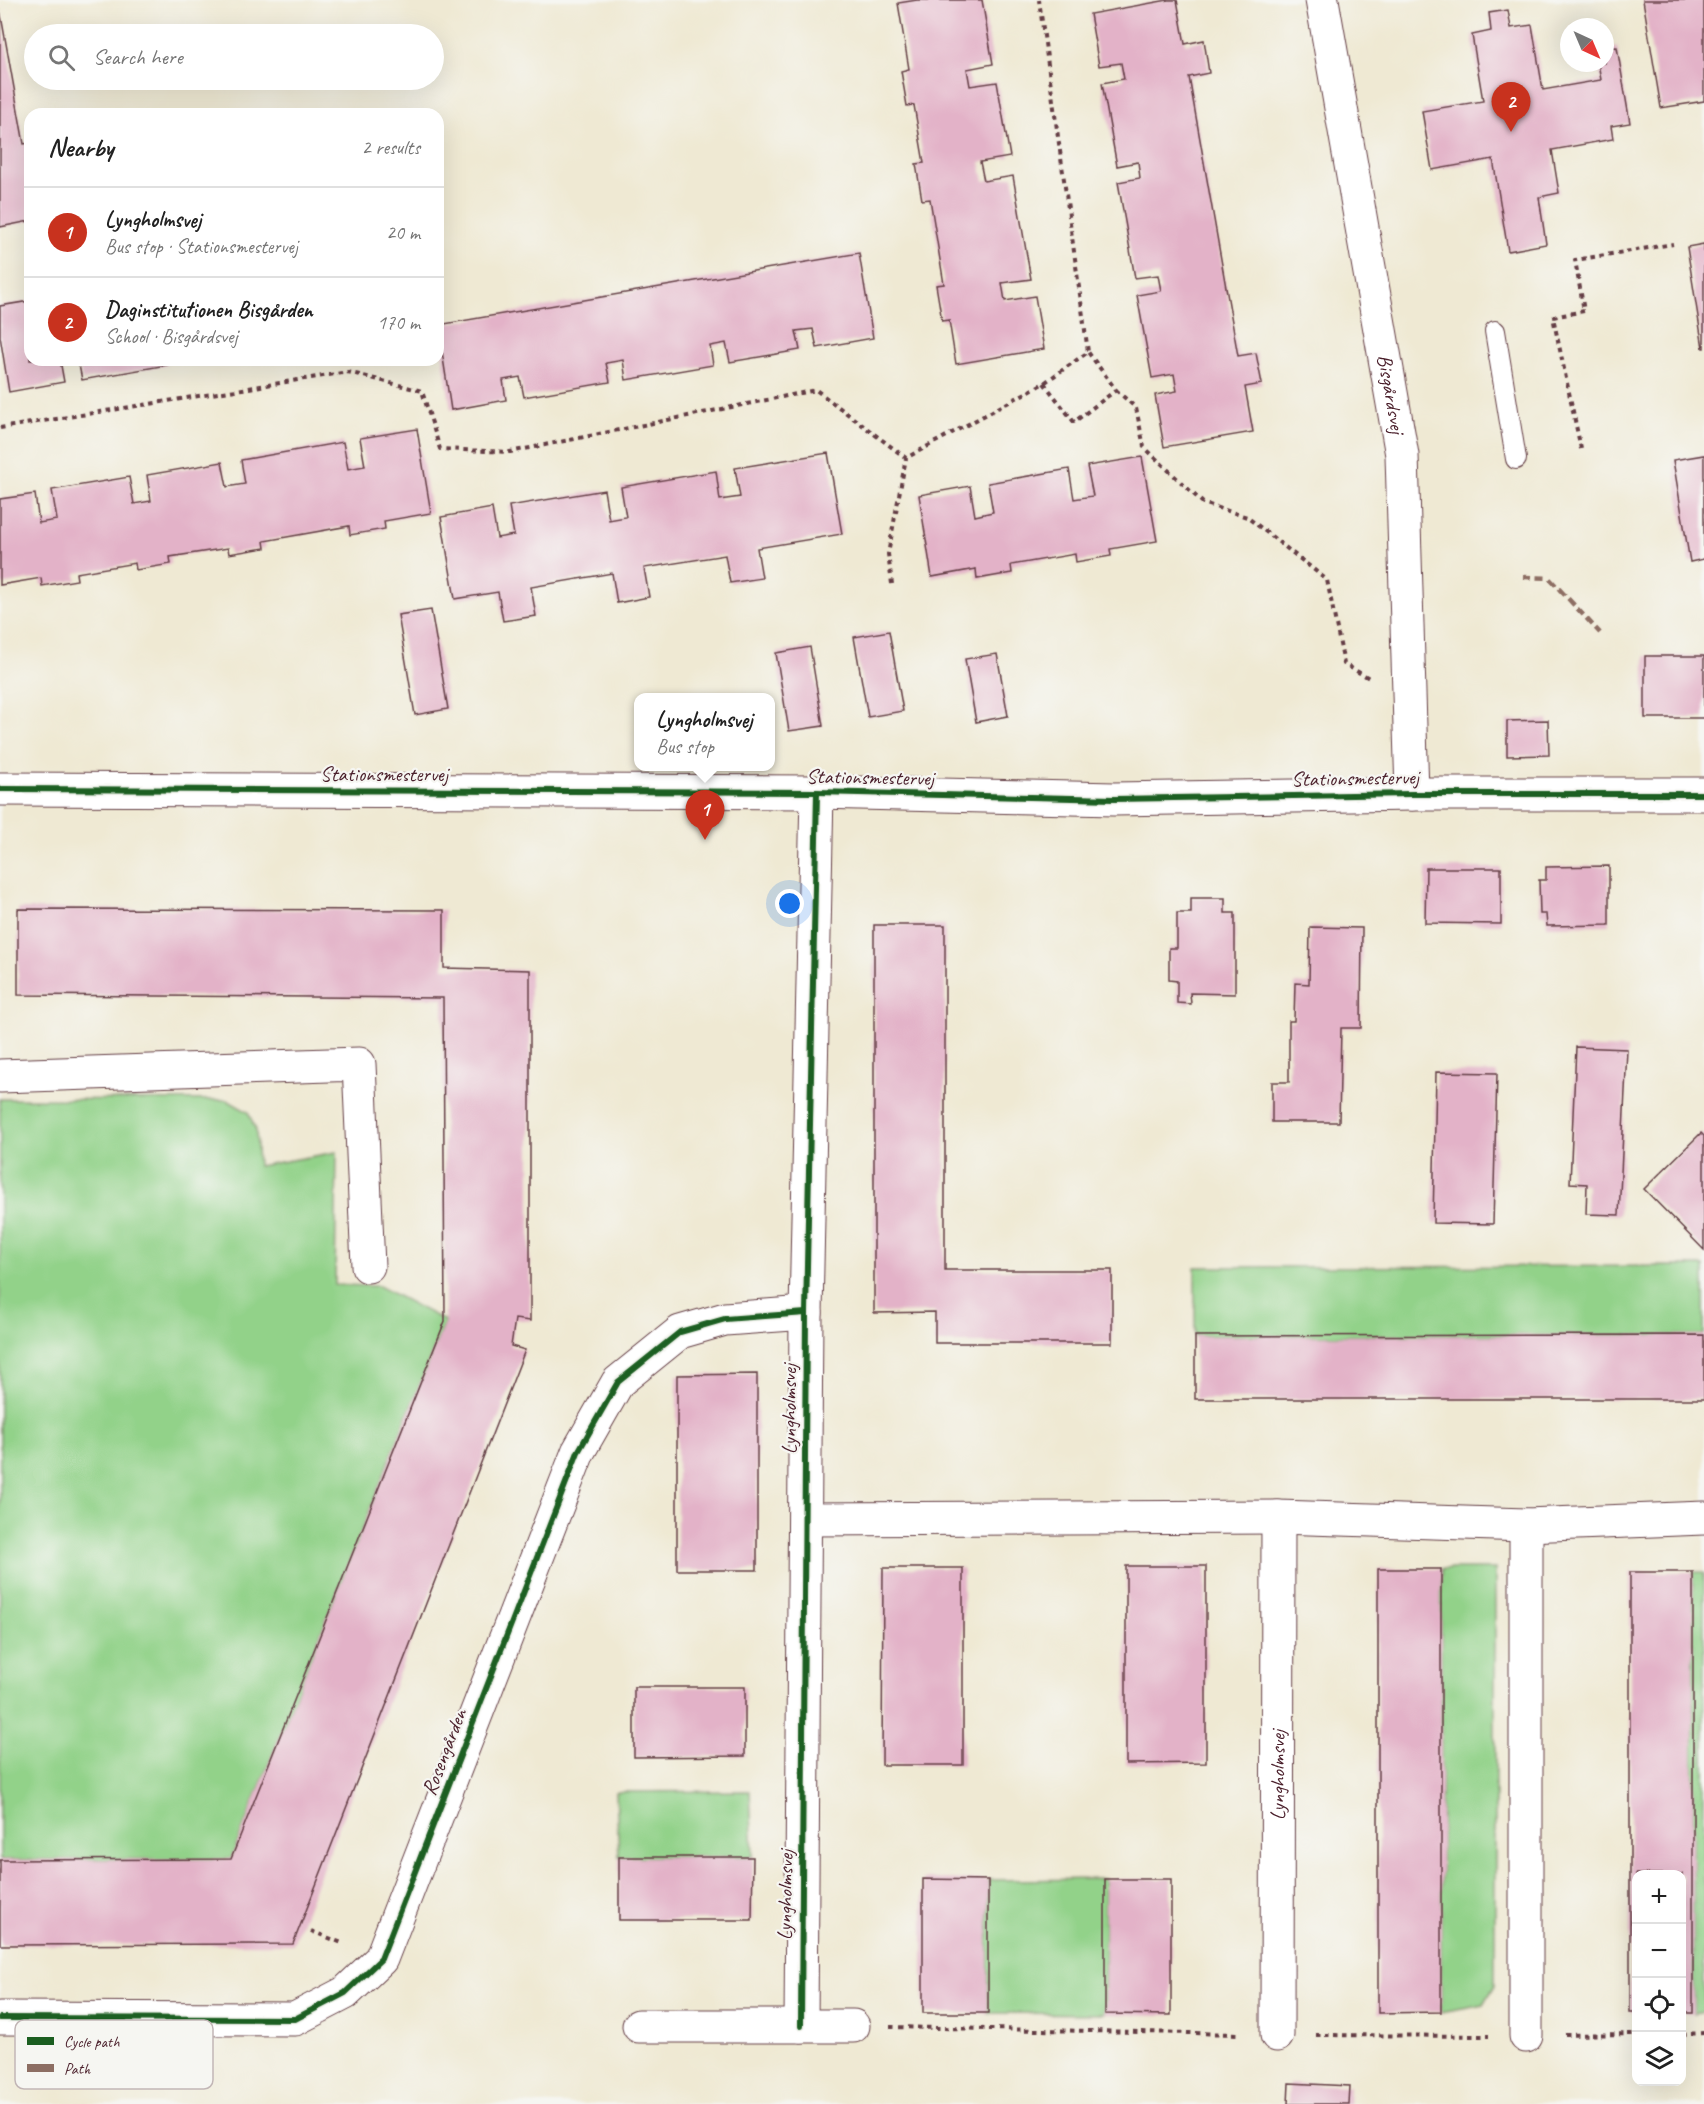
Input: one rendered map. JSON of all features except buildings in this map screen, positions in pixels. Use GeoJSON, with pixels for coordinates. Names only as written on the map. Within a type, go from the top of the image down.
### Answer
{"type":"FeatureCollection","features":[{"type":"Feature","properties":{"kind":"street","name":"Bisgårdsvej"},"geometry":{"type":"LineString","coordinates":[[1323,0],[1402,455],[1412,794]]}},
{"type":"Feature","properties":{"kind":"street","name":"Stationsmestervej"},"geometry":{"type":"LineString","coordinates":[[0,789],[817,792],[1114,799],[1412,794],[1704,794]]}},
{"type":"Feature","properties":{"kind":"street","name":"Lyngholmsvej"},"geometry":{"type":"LineString","coordinates":[[801,2026],[806,1313],[817,792]]}},
{"type":"Feature","properties":{"kind":"street"},"geometry":{"type":"LineString","coordinates":[[0,1076],[359,1064],[368,1266]]}},
{"type":"Feature","properties":{"kind":"street","name":"Rosengården"},"geometry":{"type":"LineString","coordinates":[[0,2018],[295,2019],[345,1993],[381,1959],[578,1452],[618,1382],[680,1332],[725,1319],[806,1313]]}},
{"type":"Feature","properties":{"kind":"street","name":"Lyngholmsvej"},"geometry":{"type":"LineString","coordinates":[[1277,2035],[1278,1517]]}},
{"type":"Feature","properties":{"kind":"street"},"geometry":{"type":"LineString","coordinates":[[806,1519],[1278,1517],[1526,1525],[1704,1518]]}},
{"type":"Feature","properties":{"kind":"street"},"geometry":{"type":"LineString","coordinates":[[1526,1525],[1526,2036]]}},
{"type":"Feature","properties":{"kind":"street"},"geometry":{"type":"LineString","coordinates":[[639,2026],[853,2026]]}},
{"type":"Feature","properties":{"kind":"lane"},"geometry":{"type":"LineString","coordinates":[[1495,331],[1516,459]]}},
{"type":"Feature","properties":{"kind":"path"},"geometry":{"type":"LineString","coordinates":[[1039,0],[1088,352],[1116,390],[1136,408],[1144,447],[1203,503],[1247,517],[1327,580],[1344,664],[1410,700]]}},
{"type":"Feature","properties":{"kind":"path"},"geometry":{"type":"LineString","coordinates":[[1581,449],[1553,317],[1584,311],[1575,260],[1673,244]]}},
{"type":"Feature","properties":{"kind":"path"},"geometry":{"type":"LineString","coordinates":[[906,458],[1044,383],[1088,352]]}},
{"type":"Feature","properties":{"kind":"path"},"geometry":{"type":"LineString","coordinates":[[0,428],[348,372],[422,391],[440,449],[510,452],[816,390],[906,458]]}},
{"type":"Feature","properties":{"kind":"path"},"geometry":{"type":"LineString","coordinates":[[1044,383],[1074,422],[1116,390]]}},
{"type":"Feature","properties":{"kind":"path"},"geometry":{"type":"LineString","coordinates":[[892,584],[888,554],[906,458]]}},
{"type":"Feature","properties":{"kind":"path"},"geometry":{"type":"LineString","coordinates":[[1686,2034],[1704,2033]]}},
{"type":"Feature","properties":{"kind":"green space"},"geometry":{"type":"Polygon","coordinates":[[[0,1099],[227,1100],[248,1112],[256,1130],[258,1166],[337,1152],[335,1285],[379,1286],[445,1321],[231,1859],[0,1860],[0,1099]]]}},
{"type":"Feature","properties":{"kind":"green space"},"geometry":{"type":"Polygon","coordinates":[[[1704,1266],[1704,1335],[1195,1336],[1195,1267],[1704,1266]]]}},
{"type":"Feature","properties":{"kind":"green space"},"geometry":{"type":"Polygon","coordinates":[[[1441,1569],[1495,1569],[1495,1985],[1484,2004],[1441,2012],[1441,1569]]]}},
{"type":"Feature","properties":{"kind":"green space"},"geometry":{"type":"Polygon","coordinates":[[[1693,1572],[1704,1572],[1704,2011],[1693,2013],[1693,1572]]]}},
{"type":"Feature","properties":{"kind":"green space"},"geometry":{"type":"Polygon","coordinates":[[[750,1791],[753,1857],[619,1857],[616,1792],[750,1791]]]}},
{"type":"Feature","properties":{"kind":"green space"},"geometry":{"type":"Polygon","coordinates":[[[1105,1879],[1105,2014],[988,2013],[988,1880],[1105,1879]]]}},
{"type":"Feature","properties":{"kind":"marked path"},"geometry":{"type":"LineString","coordinates":[[1523,577],[1549,578],[1600,633]]}},
{"type":"Feature","properties":{"kind":"cycle path"},"geometry":{"type":"LineString","coordinates":[[0,789],[817,792],[1114,799],[1412,794],[1704,794]]}},
{"type":"Feature","properties":{"kind":"cycle path"},"geometry":{"type":"LineString","coordinates":[[801,2026],[806,1313],[817,792]]}},
{"type":"Feature","properties":{"kind":"cycle path"},"geometry":{"type":"LineString","coordinates":[[0,2018],[295,2019],[345,1993],[381,1959],[578,1452],[618,1382],[680,1332],[725,1319],[806,1313]]}},
{"type":"Feature","properties":{"kind":"place","name":"Daginstitutionen Bisgården"},"geometry":{"type":"Point","coordinates":[1511,132]}},
{"type":"Feature","properties":{"kind":"place","name":"Lyngholmsvej"},"geometry":{"type":"Point","coordinates":[705,840]}}]}
